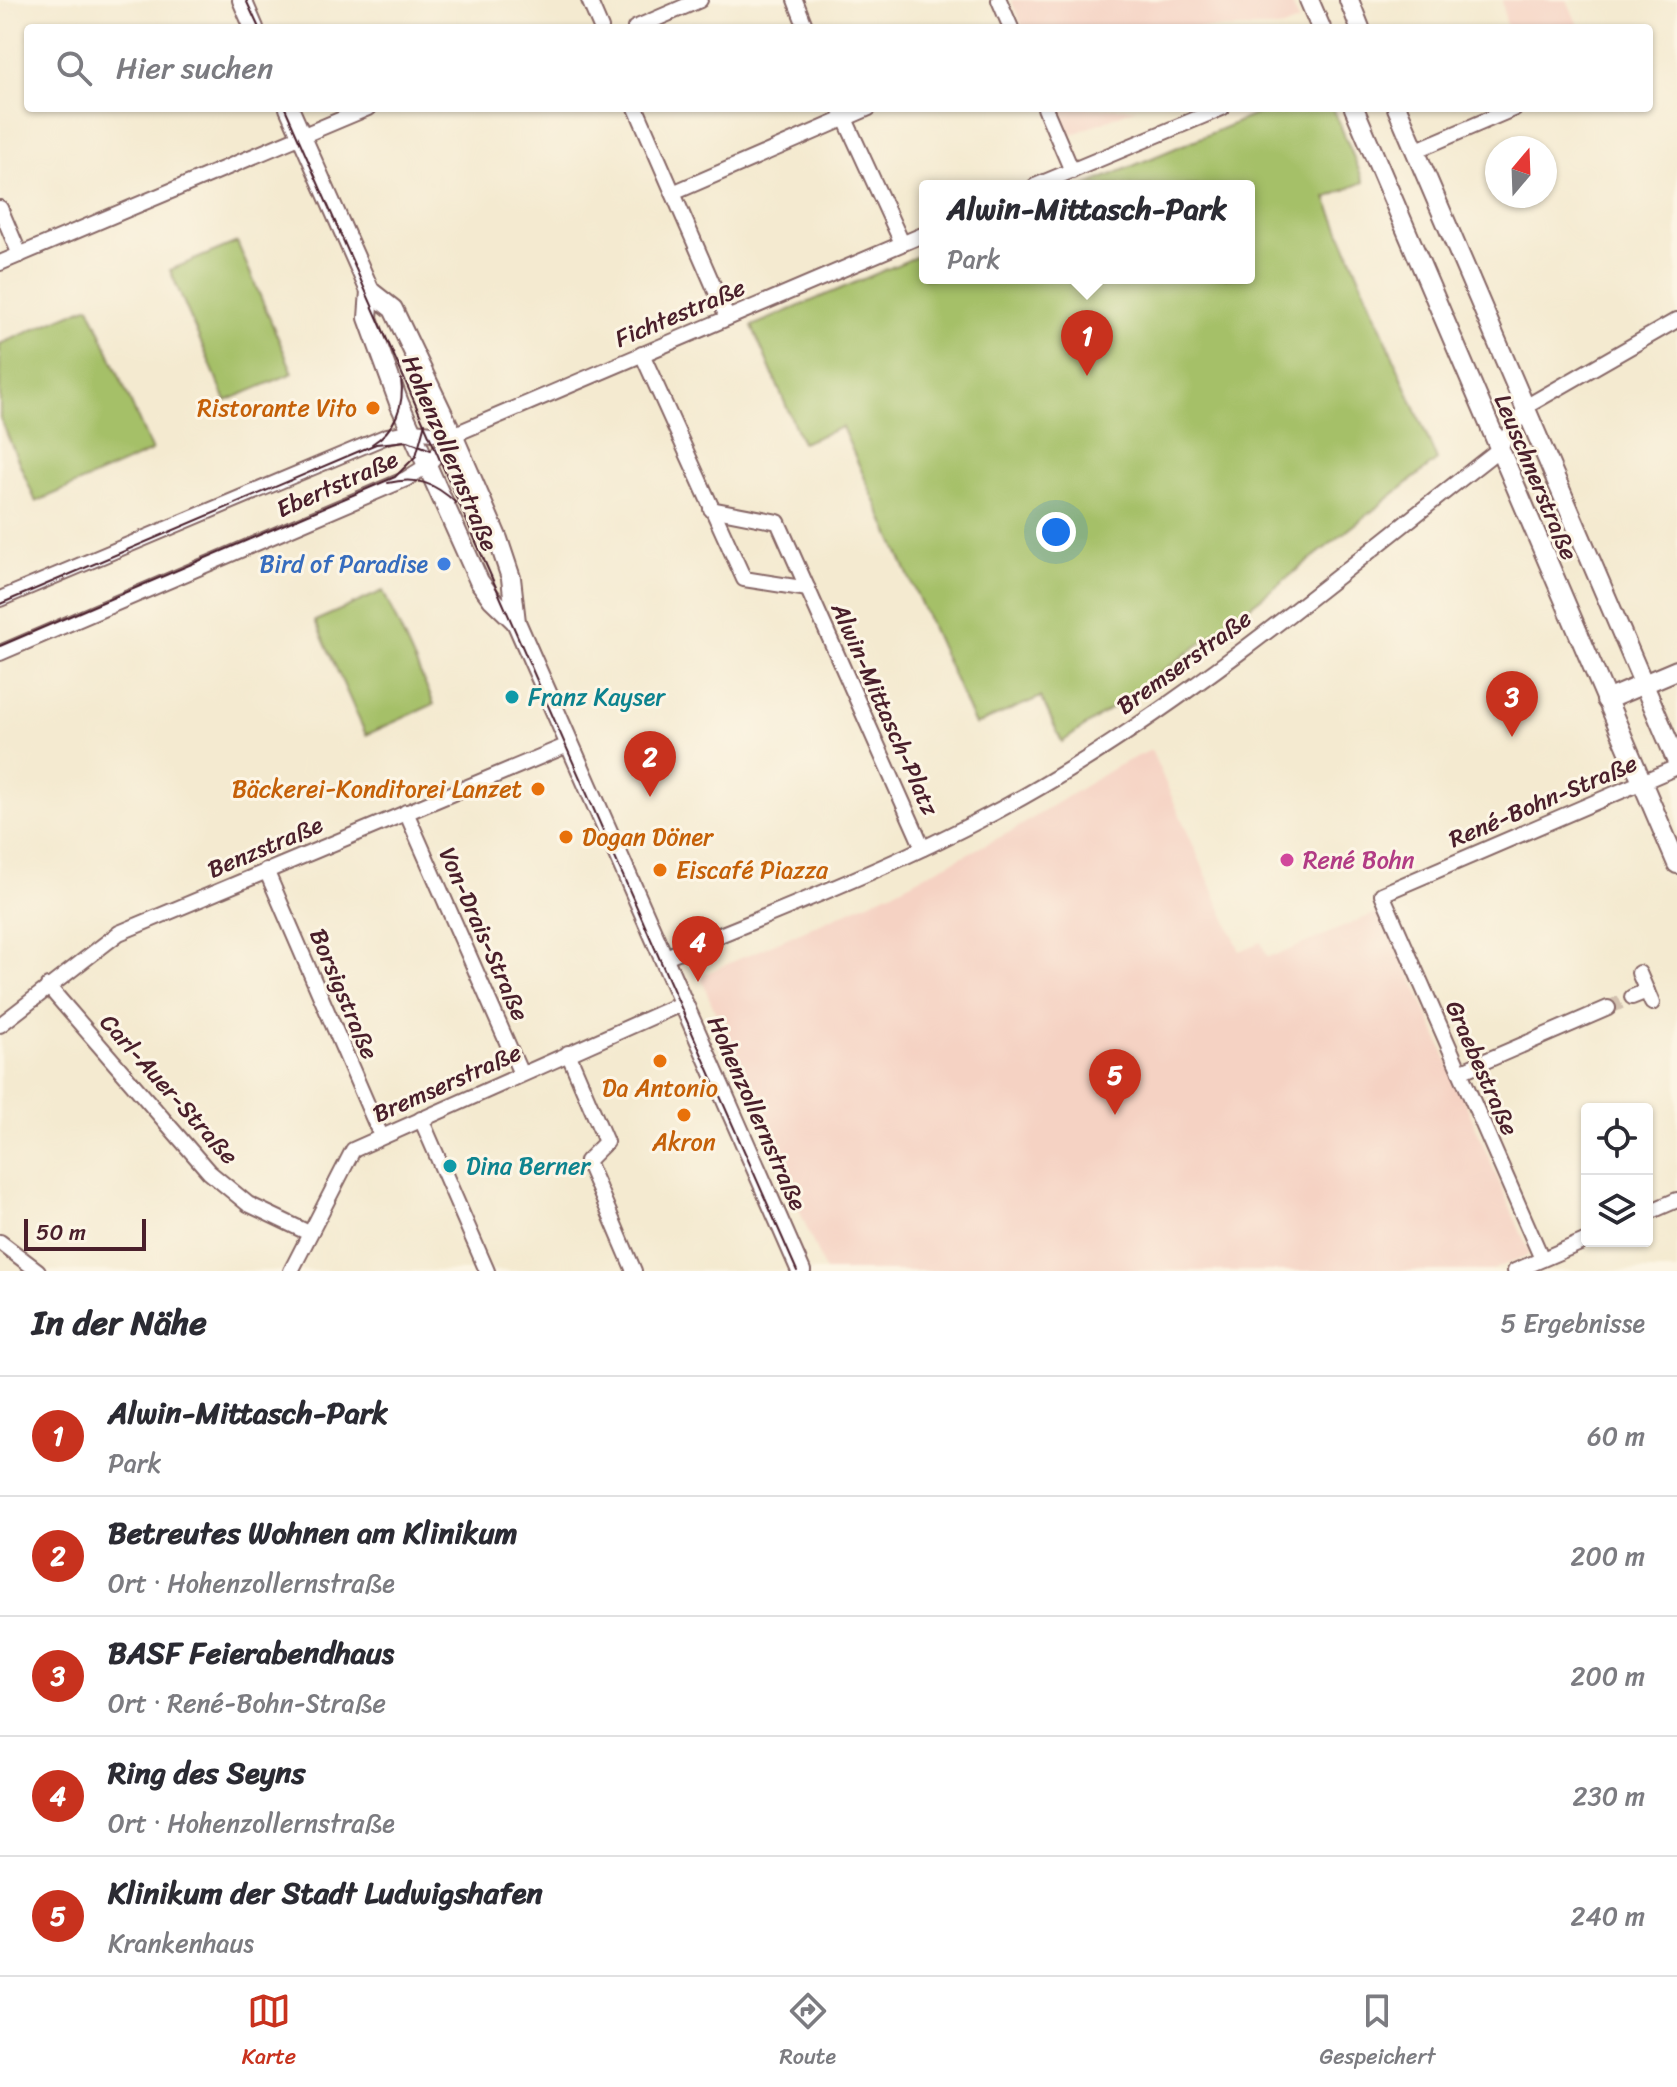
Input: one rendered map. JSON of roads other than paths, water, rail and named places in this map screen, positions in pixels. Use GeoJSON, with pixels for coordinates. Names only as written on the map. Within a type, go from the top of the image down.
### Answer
{"type":"FeatureCollection","features":[{"type":"Feature","properties":{"kind":"street"},"geometry":{"type":"LineString","coordinates":[[242,0],[252,24]]}},
{"type":"Feature","properties":{"kind":"street"},"geometry":{"type":"LineString","coordinates":[[589,0],[599,24]]}},
{"type":"Feature","properties":{"kind":"street"},"geometry":{"type":"LineString","coordinates":[[644,24],[700,0]]}},
{"type":"Feature","properties":{"kind":"street"},"geometry":{"type":"LineString","coordinates":[[795,0],[804,24]]}},
{"type":"Feature","properties":{"kind":"street"},"geometry":{"type":"LineString","coordinates":[[999,0],[1009,24]]}},
{"type":"Feature","properties":{"kind":"street"},"geometry":{"type":"LineString","coordinates":[[1309,0],[1319,24]]}},
{"type":"Feature","properties":{"kind":"street"},"geometry":{"type":"LineString","coordinates":[[1349,0],[1358,24]]}},
{"type":"Feature","properties":{"kind":"street","name":"Hohenzollernstraße"},"geometry":{"type":"LineString","coordinates":[[291,112],[370,291],[393,309],[453,435],[498,539],[511,578],[516,622],[683,1003],[794,1269]]}},
{"type":"Feature","properties":{"kind":"street"},"geometry":{"type":"LineString","coordinates":[[0,263],[358,112]]}},
{"type":"Feature","properties":{"kind":"street"},"geometry":{"type":"LineString","coordinates":[[638,112],[727,317]]}},
{"type":"Feature","properties":{"kind":"street"},"geometry":{"type":"LineString","coordinates":[[1047,112],[1072,171]]}},
{"type":"Feature","properties":{"kind":"street"},"geometry":{"type":"LineString","coordinates":[[1050,180],[1212,112]]}},
{"type":"Feature","properties":{"kind":"street","name":"Leuschnerstraße"},"geometry":{"type":"LineString","coordinates":[[1356,112],[1677,864]]}},
{"type":"Feature","properties":{"kind":"street","name":"Leuschnerstraße"},"geometry":{"type":"LineString","coordinates":[[1399,112],[1527,406],[1677,764]]}},
{"type":"Feature","properties":{"kind":"street"},"geometry":{"type":"LineString","coordinates":[[1417,150],[1506,112]]}},
{"type":"Feature","properties":{"kind":"street"},"geometry":{"type":"LineString","coordinates":[[673,193],[843,113],[902,243]]}},
{"type":"Feature","properties":{"kind":"street"},"geometry":{"type":"LineString","coordinates":[[0,208],[20,255]]}},
{"type":"Feature","properties":{"kind":"street","name":"Fichtestraße"},"geometry":{"type":"LineString","coordinates":[[453,435],[919,236]]}},
{"type":"Feature","properties":{"kind":"street","name":"Hohenzollernstraße"},"geometry":{"type":"LineString","coordinates":[[370,291],[368,318],[412,431],[479,581],[492,599],[516,622]]}},
{"type":"Feature","properties":{"kind":"street","name":"Bremserstraße"},"geometry":{"type":"LineString","coordinates":[[663,958],[923,848],[1069,770],[1143,721],[1498,450],[1527,406],[1677,320]]}},
{"type":"Feature","properties":{"kind":"street","name":"Alwin-Mittasch-Platz"},"geometry":{"type":"LineString","coordinates":[[642,354],[744,579],[808,589]]}},
{"type":"Feature","properties":{"kind":"street","name":"Ebertstraße"},"geometry":{"type":"LineString","coordinates":[[0,599],[379,440],[412,431],[453,435]]}},
{"type":"Feature","properties":{"kind":"street","name":"Ebertstraße"},"geometry":{"type":"LineString","coordinates":[[0,653],[406,479],[428,465],[453,435]]}},
{"type":"Feature","properties":{"kind":"street","name":"Alwin-Mittasch-Platz"},"geometry":{"type":"LineString","coordinates":[[711,509],[778,522],[923,848]]}},
{"type":"Feature","properties":{"kind":"street"},"geometry":{"type":"LineString","coordinates":[[1606,700],[1677,670]]}},
{"type":"Feature","properties":{"kind":"street","name":"Benzstraße"},"geometry":{"type":"LineString","coordinates":[[0,1025],[119,933],[568,745]]}},
{"type":"Feature","properties":{"kind":"street","name":"René-Bohn-Straße"},"geometry":{"type":"LineString","coordinates":[[1382,894],[1677,764]]}},
{"type":"Feature","properties":{"kind":"street","name":"Von-Drais-Straße"},"geometry":{"type":"LineString","coordinates":[[406,812],[521,1074]]}},
{"type":"Feature","properties":{"kind":"street","name":"Borsigstraße"},"geometry":{"type":"LineString","coordinates":[[266,870],[381,1136]]}},
{"type":"Feature","properties":{"kind":"street","name":"Graebestraße"},"geometry":{"type":"LineString","coordinates":[[1382,894],[1542,1259]]}},
{"type":"Feature","properties":{"kind":"street"},"geometry":{"type":"LineString","coordinates":[[1632,997],[1650,997],[1639,973]]}},
{"type":"Feature","properties":{"kind":"street","name":"Carl-Auer-Straße"},"geometry":{"type":"LineString","coordinates":[[48,986],[209,1172],[248,1204],[309,1233]]}},
{"type":"Feature","properties":{"kind":"street","name":"Bremserstraße"},"geometry":{"type":"LineString","coordinates":[[291,1271],[353,1150],[683,1003]]}},
{"type":"Feature","properties":{"kind":"street"},"geometry":{"type":"LineString","coordinates":[[1460,1072],[1608,1008]]}},
{"type":"Feature","properties":{"kind":"street"},"geometry":{"type":"LineString","coordinates":[[568,1053],[606,1142],[587,1161],[634,1271]]}},
{"type":"Feature","properties":{"kind":"street"},"geometry":{"type":"LineString","coordinates":[[421,1119],[487,1271]]}},
{"type":"Feature","properties":{"kind":"street"},"geometry":{"type":"LineString","coordinates":[[1653,1210],[1677,1200]]}},
{"type":"Feature","properties":{"kind":"street"},"geometry":{"type":"LineString","coordinates":[[0,1242],[38,1271]]}},
{"type":"Feature","properties":{"kind":"street"},"geometry":{"type":"LineString","coordinates":[[1515,1271],[1581,1243]]}},
{"type":"Feature","properties":{"kind":"tunnel"},"geometry":{"type":"LineString","coordinates":[[1608,1008],[1632,997]]}},
{"type":"Feature","properties":{"kind":"tram line"},"geometry":{"type":"LineString","coordinates":[[246,0],[257,24]]}},
{"type":"Feature","properties":{"kind":"tram line"},"geometry":{"type":"LineString","coordinates":[[287,112],[797,1271]]}},
{"type":"Feature","properties":{"kind":"tram line"},"geometry":{"type":"LineString","coordinates":[[372,444],[387,432],[397,416],[401,379]]}},
{"type":"Feature","properties":{"kind":"tram line"},"geometry":{"type":"LineString","coordinates":[[0,646],[395,477],[416,456],[425,423]]}},
{"type":"Feature","properties":{"kind":"tram line"},"geometry":{"type":"LineString","coordinates":[[0,604],[376,444],[408,441],[431,450]]}},
{"type":"Feature","properties":{"kind":"tram line"},"geometry":{"type":"LineString","coordinates":[[388,483],[407,480],[425,483],[456,503]]}},
{"type":"Feature","properties":{"kind":"place","name":"Alwin-Mittasch-Park"},"geometry":{"type":"Point","coordinates":[1087,376]}},
{"type":"Feature","properties":{"kind":"place","name":"Ristorante Vito"},"geometry":{"type":"Point","coordinates":[373,408]}},
{"type":"Feature","properties":{"kind":"place","name":"Bird of Paradise"},"geometry":{"type":"Point","coordinates":[444,564]}},
{"type":"Feature","properties":{"kind":"place","name":"Franz Kayser"},"geometry":{"type":"Point","coordinates":[512,697]}},
{"type":"Feature","properties":{"kind":"place","name":"BASF Feierabendhaus"},"geometry":{"type":"Point","coordinates":[1512,737]}},
{"type":"Feature","properties":{"kind":"place","name":"Bäckerei-Konditorei Lanzet"},"geometry":{"type":"Point","coordinates":[538,789]}},
{"type":"Feature","properties":{"kind":"place","name":"Betreutes Wohnen am Klinikum"},"geometry":{"type":"Point","coordinates":[650,797]}},
{"type":"Feature","properties":{"kind":"place","name":"Dogan Döner"},"geometry":{"type":"Point","coordinates":[566,837]}},
{"type":"Feature","properties":{"kind":"place","name":"René Bohn"},"geometry":{"type":"Point","coordinates":[1287,860]}},
{"type":"Feature","properties":{"kind":"place","name":"Eiscafé Piazza"},"geometry":{"type":"Point","coordinates":[660,870]}},
{"type":"Feature","properties":{"kind":"place","name":"Ring des Seyns"},"geometry":{"type":"Point","coordinates":[698,982]}},
{"type":"Feature","properties":{"kind":"place","name":"Da Antonio"},"geometry":{"type":"Point","coordinates":[660,1061]}},
{"type":"Feature","properties":{"kind":"place","name":"Akron"},"geometry":{"type":"Point","coordinates":[684,1115]}},
{"type":"Feature","properties":{"kind":"place","name":"Klinikum der Stadt Ludwigshafen"},"geometry":{"type":"Point","coordinates":[1115,1115]}},
{"type":"Feature","properties":{"kind":"place","name":"Dina Berner"},"geometry":{"type":"Point","coordinates":[450,1166]}}]}
